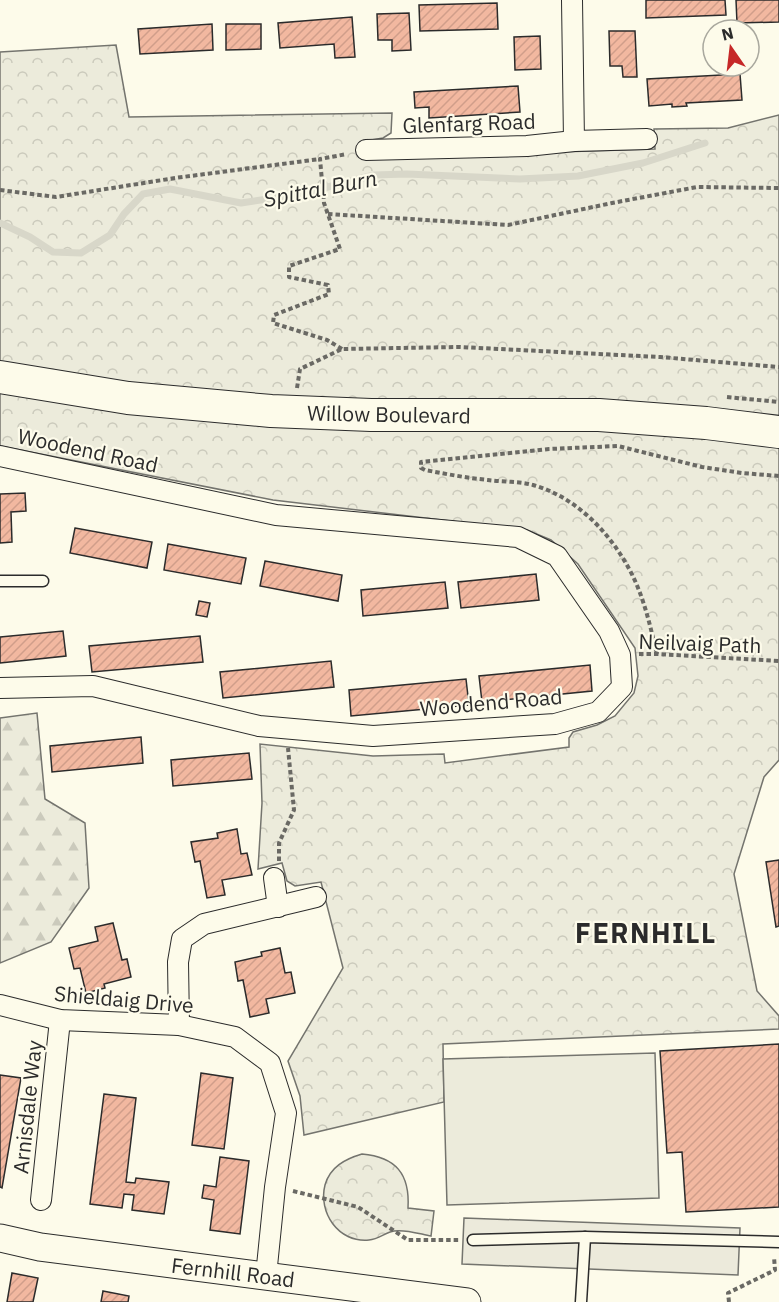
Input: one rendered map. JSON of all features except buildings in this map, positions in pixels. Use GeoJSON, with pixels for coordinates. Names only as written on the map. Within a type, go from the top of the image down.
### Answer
{"type":"FeatureCollection","features":[{"type":"Feature","properties":{"kind":"main road","name":"Willow Boulevard"},"geometry":{"type":"LineString","coordinates":[[0,377],[128,398],[271,411],[371,416],[599,415],[706,423],[779,432]]}},
{"type":"Feature","properties":{"kind":"street"},"geometry":{"type":"LineString","coordinates":[[572,0],[574,141]]}},
{"type":"Feature","properties":{"kind":"street","name":"Glenfarg Road"},"geometry":{"type":"LineString","coordinates":[[366,150],[526,146],[574,141],[647,139]]}},
{"type":"Feature","properties":{"kind":"street","name":"Woodend Road"},"geometry":{"type":"LineString","coordinates":[[0,456],[276,515],[518,537],[557,556],[609,631],[620,655],[622,687],[598,712],[555,724],[373,736],[259,726],[93,686],[0,688]]}},
{"type":"Feature","properties":{"kind":"street"},"geometry":{"type":"LineString","coordinates":[[274,878],[278,907]]}},
{"type":"Feature","properties":{"kind":"street"},"geometry":{"type":"LineString","coordinates":[[179,1025],[178,962],[182,939],[204,924],[316,897]]}},
{"type":"Feature","properties":{"kind":"street","name":"Shieldaig Drive"},"geometry":{"type":"LineString","coordinates":[[0,1005],[60,1020],[179,1025],[235,1037],[270,1063],[286,1113],[275,1187],[267,1276]]}},
{"type":"Feature","properties":{"kind":"street","name":"Arnisdale Way"},"geometry":{"type":"LineString","coordinates":[[41,1200],[60,1020]]}},
{"type":"Feature","properties":{"kind":"street","name":"Fernhill Road"},"geometry":{"type":"LineString","coordinates":[[0,1238],[40,1247],[467,1302]]}},
{"type":"Feature","properties":{"kind":"lane"},"geometry":{"type":"LineString","coordinates":[[0,581],[43,581]]}},
{"type":"Feature","properties":{"kind":"lane"},"geometry":{"type":"LineString","coordinates":[[472,1240],[585,1237],[776,1242]]}},
{"type":"Feature","properties":{"kind":"lane"},"geometry":{"type":"LineString","coordinates":[[580,1302],[585,1237]]}},
{"type":"Feature","properties":{"kind":"path"},"geometry":{"type":"LineString","coordinates":[[0,190],[56,197],[320,159],[366,150]]}},
{"type":"Feature","properties":{"kind":"path"},"geometry":{"type":"LineString","coordinates":[[320,159],[324,203],[340,249],[289,266],[289,277],[328,285],[329,294],[274,315],[273,323],[327,340],[342,349]]}},
{"type":"Feature","properties":{"kind":"path"},"geometry":{"type":"LineString","coordinates":[[328,214],[508,225],[612,202],[697,187],[779,188]]}},
{"type":"Feature","properties":{"kind":"path"},"geometry":{"type":"LineString","coordinates":[[285,387],[297,388],[300,369],[342,349],[459,347],[660,357],[779,367]]}},
{"type":"Feature","properties":{"kind":"path"},"geometry":{"type":"LineString","coordinates":[[722,396],[779,402]]}},
{"type":"Feature","properties":{"kind":"path"},"geometry":{"type":"LineString","coordinates":[[657,654],[644,604],[626,563],[610,540],[581,510],[564,497],[533,485],[425,470],[421,468],[421,462],[549,449],[618,446],[702,467],[779,477]]}},
{"type":"Feature","properties":{"kind":"path","name":"Neilvaig Path"},"geometry":{"type":"LineString","coordinates":[[620,655],[657,654],[779,661]]}},
{"type":"Feature","properties":{"kind":"path"},"geometry":{"type":"LineString","coordinates":[[274,878],[279,869],[279,843],[294,810],[286,729]]}},
{"type":"Feature","properties":{"kind":"path"},"geometry":{"type":"LineString","coordinates":[[275,1187],[358,1207],[408,1240],[472,1240]]}},
{"type":"Feature","properties":{"kind":"path"},"geometry":{"type":"LineString","coordinates":[[729,1302],[728,1293],[777,1270],[776,1242]]}},
{"type":"Feature","properties":{"kind":"green space"},"geometry":{"type":"Polygon","coordinates":[[[116,45],[129,117],[392,113],[391,133],[383,138],[366,141],[363,158],[655,149],[654,129],[728,128],[779,115],[779,760],[764,777],[734,874],[757,991],[779,1016],[779,1029],[443,1044],[444,1102],[304,1135],[300,1096],[288,1061],[343,968],[321,882],[295,886],[287,881],[282,863],[258,869],[262,803],[260,744],[373,756],[444,754],[445,763],[569,747],[569,738],[573,732],[597,725],[615,716],[634,693],[638,676],[635,648],[578,564],[551,540],[527,530],[273,500],[0,446],[0,52],[116,45]]]}},
{"type":"Feature","properties":{"kind":"green space"},"geometry":{"type":"Polygon","coordinates":[[[37,713],[45,799],[85,823],[89,888],[51,942],[0,963],[0,718],[37,713]]]}},
{"type":"Feature","properties":{"kind":"green space"},"geometry":{"type":"Polygon","coordinates":[[[655,1053],[659,1198],[447,1205],[443,1059],[655,1053]]]}},
{"type":"Feature","properties":{"kind":"green space"},"geometry":{"type":"Polygon","coordinates":[[[362,1154],[384,1159],[398,1169],[406,1186],[408,1208],[434,1211],[431,1236],[398,1231],[369,1240],[358,1240],[340,1231],[333,1224],[325,1205],[327,1179],[339,1165],[362,1154]]]}},
{"type":"Feature","properties":{"kind":"shaded area"},"geometry":{"type":"Polygon","coordinates":[[[464,1218],[740,1228],[738,1275],[462,1264],[464,1218]]]}},
{"type":"Feature","properties":{"kind":"waterway","name":"Spittal Burn"},"geometry":{"type":"LineString","coordinates":[[0,223],[30,237],[53,252],[81,253],[110,235],[124,214],[143,194],[170,189],[241,203],[301,194],[374,175],[407,174],[520,179],[578,176],[643,163],[705,143]]}},
{"type":"Feature","properties":{"kind":"district","name":"FERNHILL"},"geometry":{"type":"Point","coordinates":[646,932]}}]}
